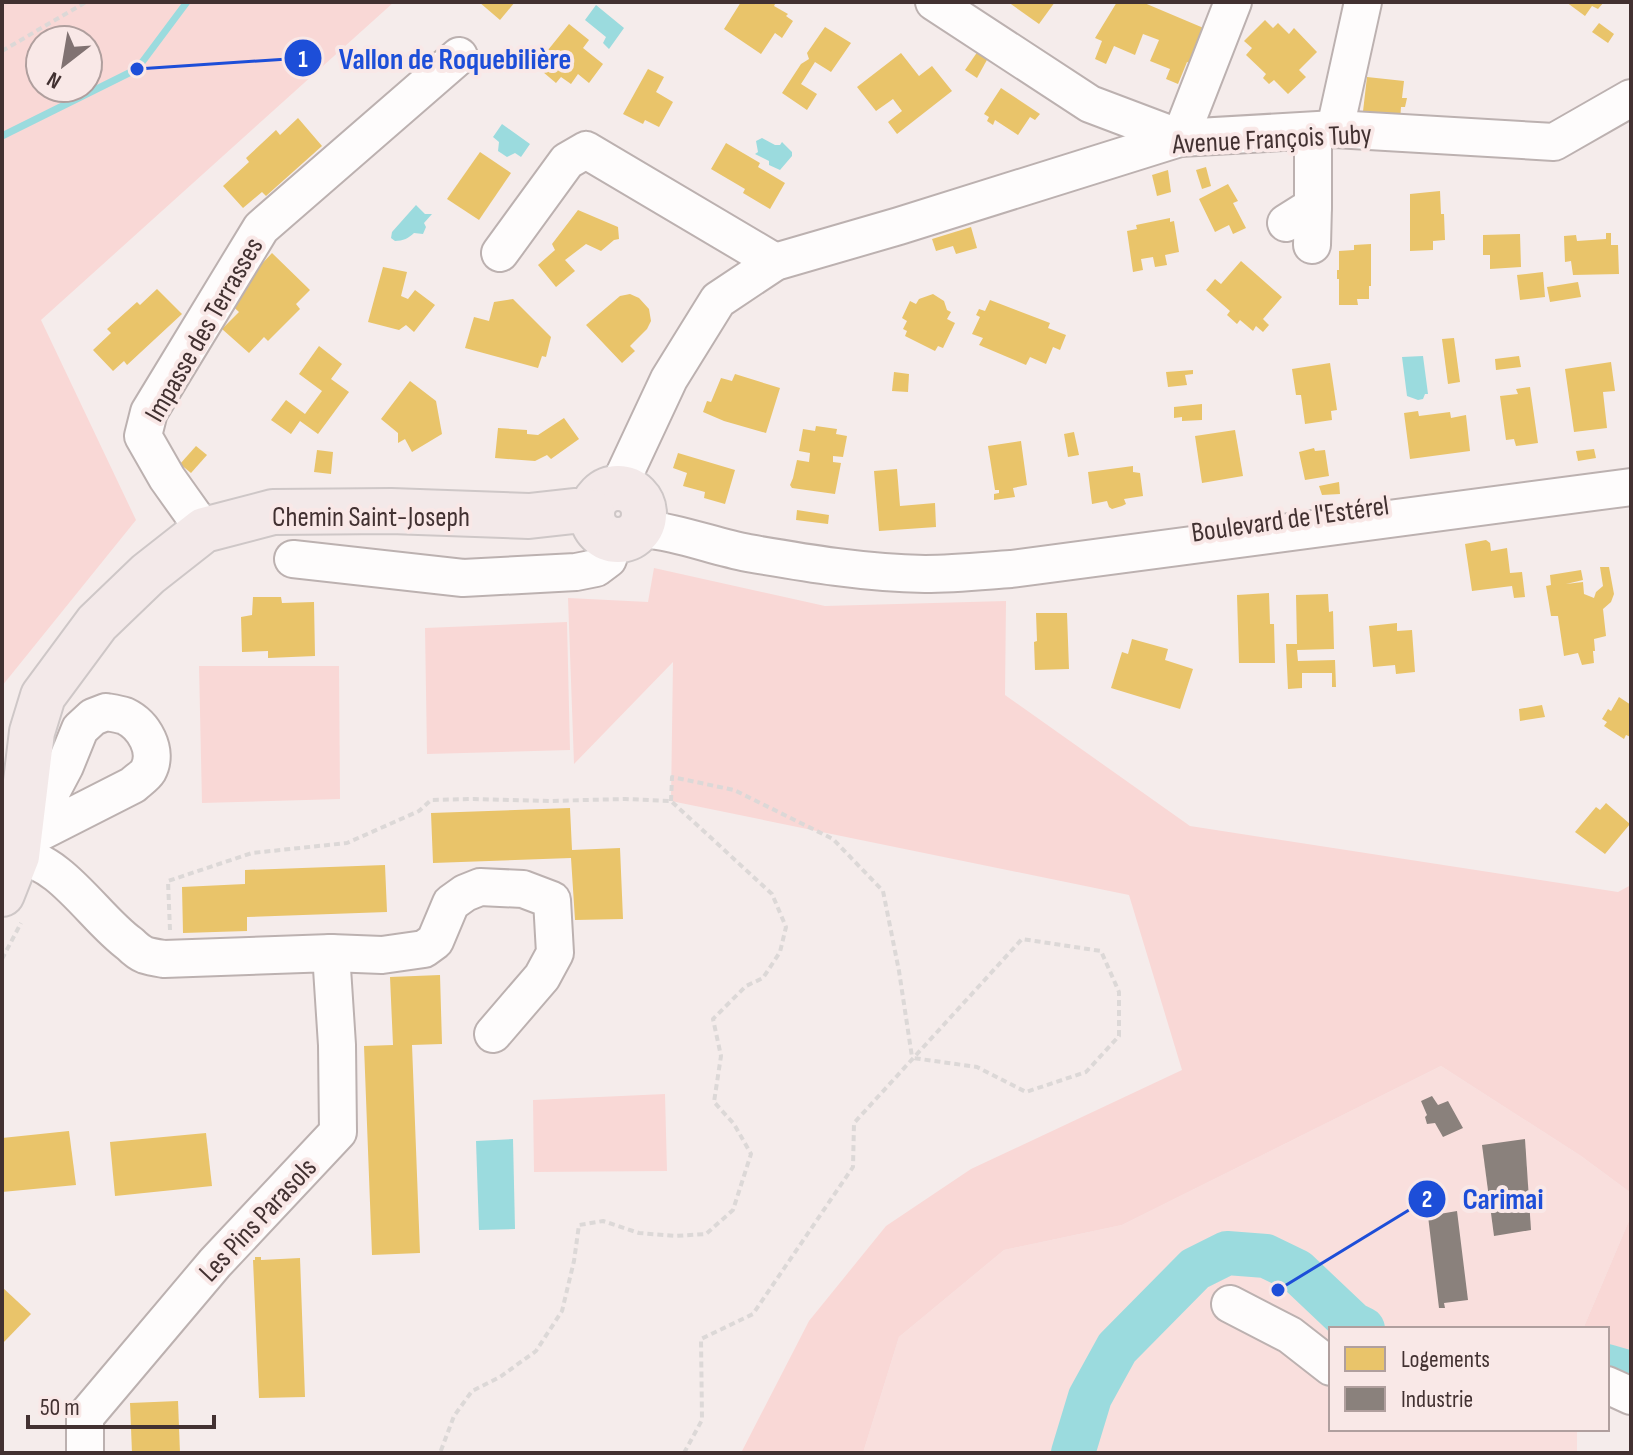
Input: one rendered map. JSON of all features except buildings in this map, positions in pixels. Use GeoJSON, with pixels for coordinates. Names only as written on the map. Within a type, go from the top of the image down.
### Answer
{"type":"FeatureCollection","features":[{"type":"Feature","properties":{"kind":"main road","name":"Chemin Saint-Joseph"},"geometry":{"type":"LineString","coordinates":[[13,864],[32,732],[43,696],[97,623],[148,574],[204,530],[273,512],[391,511],[529,516],[574,511],[616,517]]}},
{"type":"Feature","properties":{"kind":"street"},"geometry":{"type":"LineString","coordinates":[[934,2],[1090,104],[1180,138],[1233,2]]}},
{"type":"Feature","properties":{"kind":"street"},"geometry":{"type":"LineString","coordinates":[[1304,224],[1324,130],[1363,2]]}},
{"type":"Feature","properties":{"kind":"street","name":"Impasse des Terrasses"},"geometry":{"type":"LineString","coordinates":[[204,530],[167,478],[143,436],[149,412],[261,228],[459,56]]}},
{"type":"Feature","properties":{"kind":"street","name":"Avenue François Tuby"},"geometry":{"type":"LineString","coordinates":[[293,559],[463,578],[576,572],[596,568],[608,559],[616,517],[669,379],[718,300],[775,262],[1180,138],[1324,130],[1554,142],[1631,98]]}},
{"type":"Feature","properties":{"kind":"street"},"geometry":{"type":"LineString","coordinates":[[500,253],[567,161],[586,150],[775,262]]}},
{"type":"Feature","properties":{"kind":"street","name":"Boulevard de l'Estérel"},"geometry":{"type":"LineString","coordinates":[[957,573],[962,561],[1631,473]]}},
{"type":"Feature","properties":{"kind":"street","name":"Boulevard de l'Estérel"},"geometry":{"type":"LineString","coordinates":[[616,517],[719,548],[820,566],[923,574],[957,573],[1011,569],[1631,487]]}},
{"type":"Feature","properties":{"kind":"street"},"geometry":{"type":"LineString","coordinates":[[13,864],[25,856],[43,864],[120,938],[145,955],[164,959],[331,953],[382,955],[424,949],[435,941],[451,903],[465,893],[480,887],[523,889],[552,900],[555,953],[542,977],[493,1034]]}},
{"type":"Feature","properties":{"kind":"street","name":"Les Pins Parasols"},"geometry":{"type":"LineString","coordinates":[[85,1453],[85,1417],[215,1263],[338,1132],[337,1045],[331,953]]}},
{"type":"Feature","properties":{"kind":"street"},"geometry":{"type":"LineString","coordinates":[[1230,1304],[1290,1335],[1329,1365]]}},
{"type":"Feature","properties":{"kind":"street"},"geometry":{"type":"LineString","coordinates":[[1609,1386],[1631,1396]]}},
{"type":"Feature","properties":{"kind":"path"},"geometry":{"type":"LineString","coordinates":[[2,51],[86,2]]}},
{"type":"Feature","properties":{"kind":"path"},"geometry":{"type":"LineString","coordinates":[[671,801],[672,777],[734,790],[833,839],[883,891],[913,1058]]}},
{"type":"Feature","properties":{"kind":"path"},"geometry":{"type":"LineString","coordinates":[[171,959],[168,881],[252,853],[347,843],[419,811],[431,800],[671,801],[772,894],[786,927],[780,952],[763,978],[746,986],[713,1019],[721,1056],[714,1102],[734,1124],[751,1154],[733,1210],[706,1234],[675,1236],[639,1233],[603,1221],[579,1225],[562,1311],[536,1351],[500,1377],[472,1391],[454,1416],[440,1453]]}},
{"type":"Feature","properties":{"kind":"path"},"geometry":{"type":"LineString","coordinates":[[684,1453],[702,1420],[701,1339],[753,1314],[853,1167],[854,1123],[913,1058],[1022,939],[1101,951],[1119,992],[1119,1036],[1086,1072],[1026,1092],[977,1067],[913,1058]]}},
{"type":"Feature","properties":{"kind":"shaded area"},"geometry":{"type":"Polygon","coordinates":[[[2,2],[394,2],[41,320],[136,520],[2,686],[2,2]]]}},
{"type":"Feature","properties":{"kind":"shaded area"},"geometry":{"type":"Polygon","coordinates":[[[654,568],[825,606],[1006,601],[1005,695],[1190,826],[1618,892],[1631,885],[1631,1193],[1581,1156],[1441,1066],[1122,1225],[1004,1250],[899,1337],[863,1453],[741,1453],[809,1321],[886,1226],[971,1169],[1182,1070],[1129,895],[671,801],[673,662],[574,764],[568,598],[648,602],[654,568]]]}},
{"type":"Feature","properties":{"kind":"shaded area"},"geometry":{"type":"Polygon","coordinates":[[[567,622],[570,750],[427,754],[425,628],[567,622]]]}},
{"type":"Feature","properties":{"kind":"shaded area"},"geometry":{"type":"Polygon","coordinates":[[[199,666],[339,666],[340,799],[202,803],[199,666]]]}},
{"type":"Feature","properties":{"kind":"shaded area"},"geometry":{"type":"Polygon","coordinates":[[[1441,1066],[1581,1156],[1631,1193],[1631,1216],[1584,1327],[1329,1327],[1329,1431],[1577,1431],[1577,1453],[863,1453],[899,1337],[1004,1250],[1122,1225],[1441,1066]]]}},
{"type":"Feature","properties":{"kind":"shaded area"},"geometry":{"type":"Polygon","coordinates":[[[665,1094],[667,1171],[534,1172],[533,1100],[665,1094]]]}},
{"type":"Feature","properties":{"kind":"shaded area"},"geometry":{"type":"Polygon","coordinates":[[[1631,1216],[1631,1358],[1609,1352],[1609,1327],[1584,1327],[1631,1216]]]}},
{"type":"Feature","properties":{"kind":"water"},"geometry":{"type":"Polygon","coordinates":[[[596,5],[624,28],[609,49],[603,43],[606,37],[585,20],[596,5]]]}},
{"type":"Feature","properties":{"kind":"water"},"geometry":{"type":"Polygon","coordinates":[[[502,124],[530,144],[521,157],[515,153],[507,157],[498,151],[499,142],[493,137],[502,124]]]}},
{"type":"Feature","properties":{"kind":"water"},"geometry":{"type":"Polygon","coordinates":[[[762,138],[775,145],[782,142],[792,152],[780,170],[755,154],[758,152],[756,141],[762,138]]]}},
{"type":"Feature","properties":{"kind":"water"},"geometry":{"type":"Polygon","coordinates":[[[416,205],[425,214],[432,214],[424,223],[423,234],[414,233],[406,239],[395,241],[391,238],[392,232],[416,205]]]}},
{"type":"Feature","properties":{"kind":"water"},"geometry":{"type":"Polygon","coordinates":[[[1423,356],[1428,394],[1418,400],[1407,396],[1402,357],[1423,356]]]}},
{"type":"Feature","properties":{"kind":"water"},"geometry":{"type":"Polygon","coordinates":[[[513,1139],[515,1229],[479,1230],[476,1141],[513,1139]]]}},
{"type":"Feature","properties":{"kind":"waterway"},"geometry":{"type":"LineString","coordinates":[[2,136],[137,69],[187,2]]}},
{"type":"Feature","properties":{"kind":"waterway"},"geometry":{"type":"LineString","coordinates":[[1073,1453],[1090,1397],[1117,1348],[1195,1269],[1227,1253],[1266,1256],[1297,1271],[1359,1327]]}},
{"type":"Feature","properties":{"kind":"waterway"},"geometry":{"type":"LineString","coordinates":[[1609,1367],[1631,1373]]}},
{"type":"Feature","properties":{"kind":"place","name":"Vallon de Roquebilière"},"geometry":{"type":"Point","coordinates":[137,69]}},
{"type":"Feature","properties":{"kind":"place","name":"Carimai"},"geometry":{"type":"Point","coordinates":[1278,1290]}}]}
